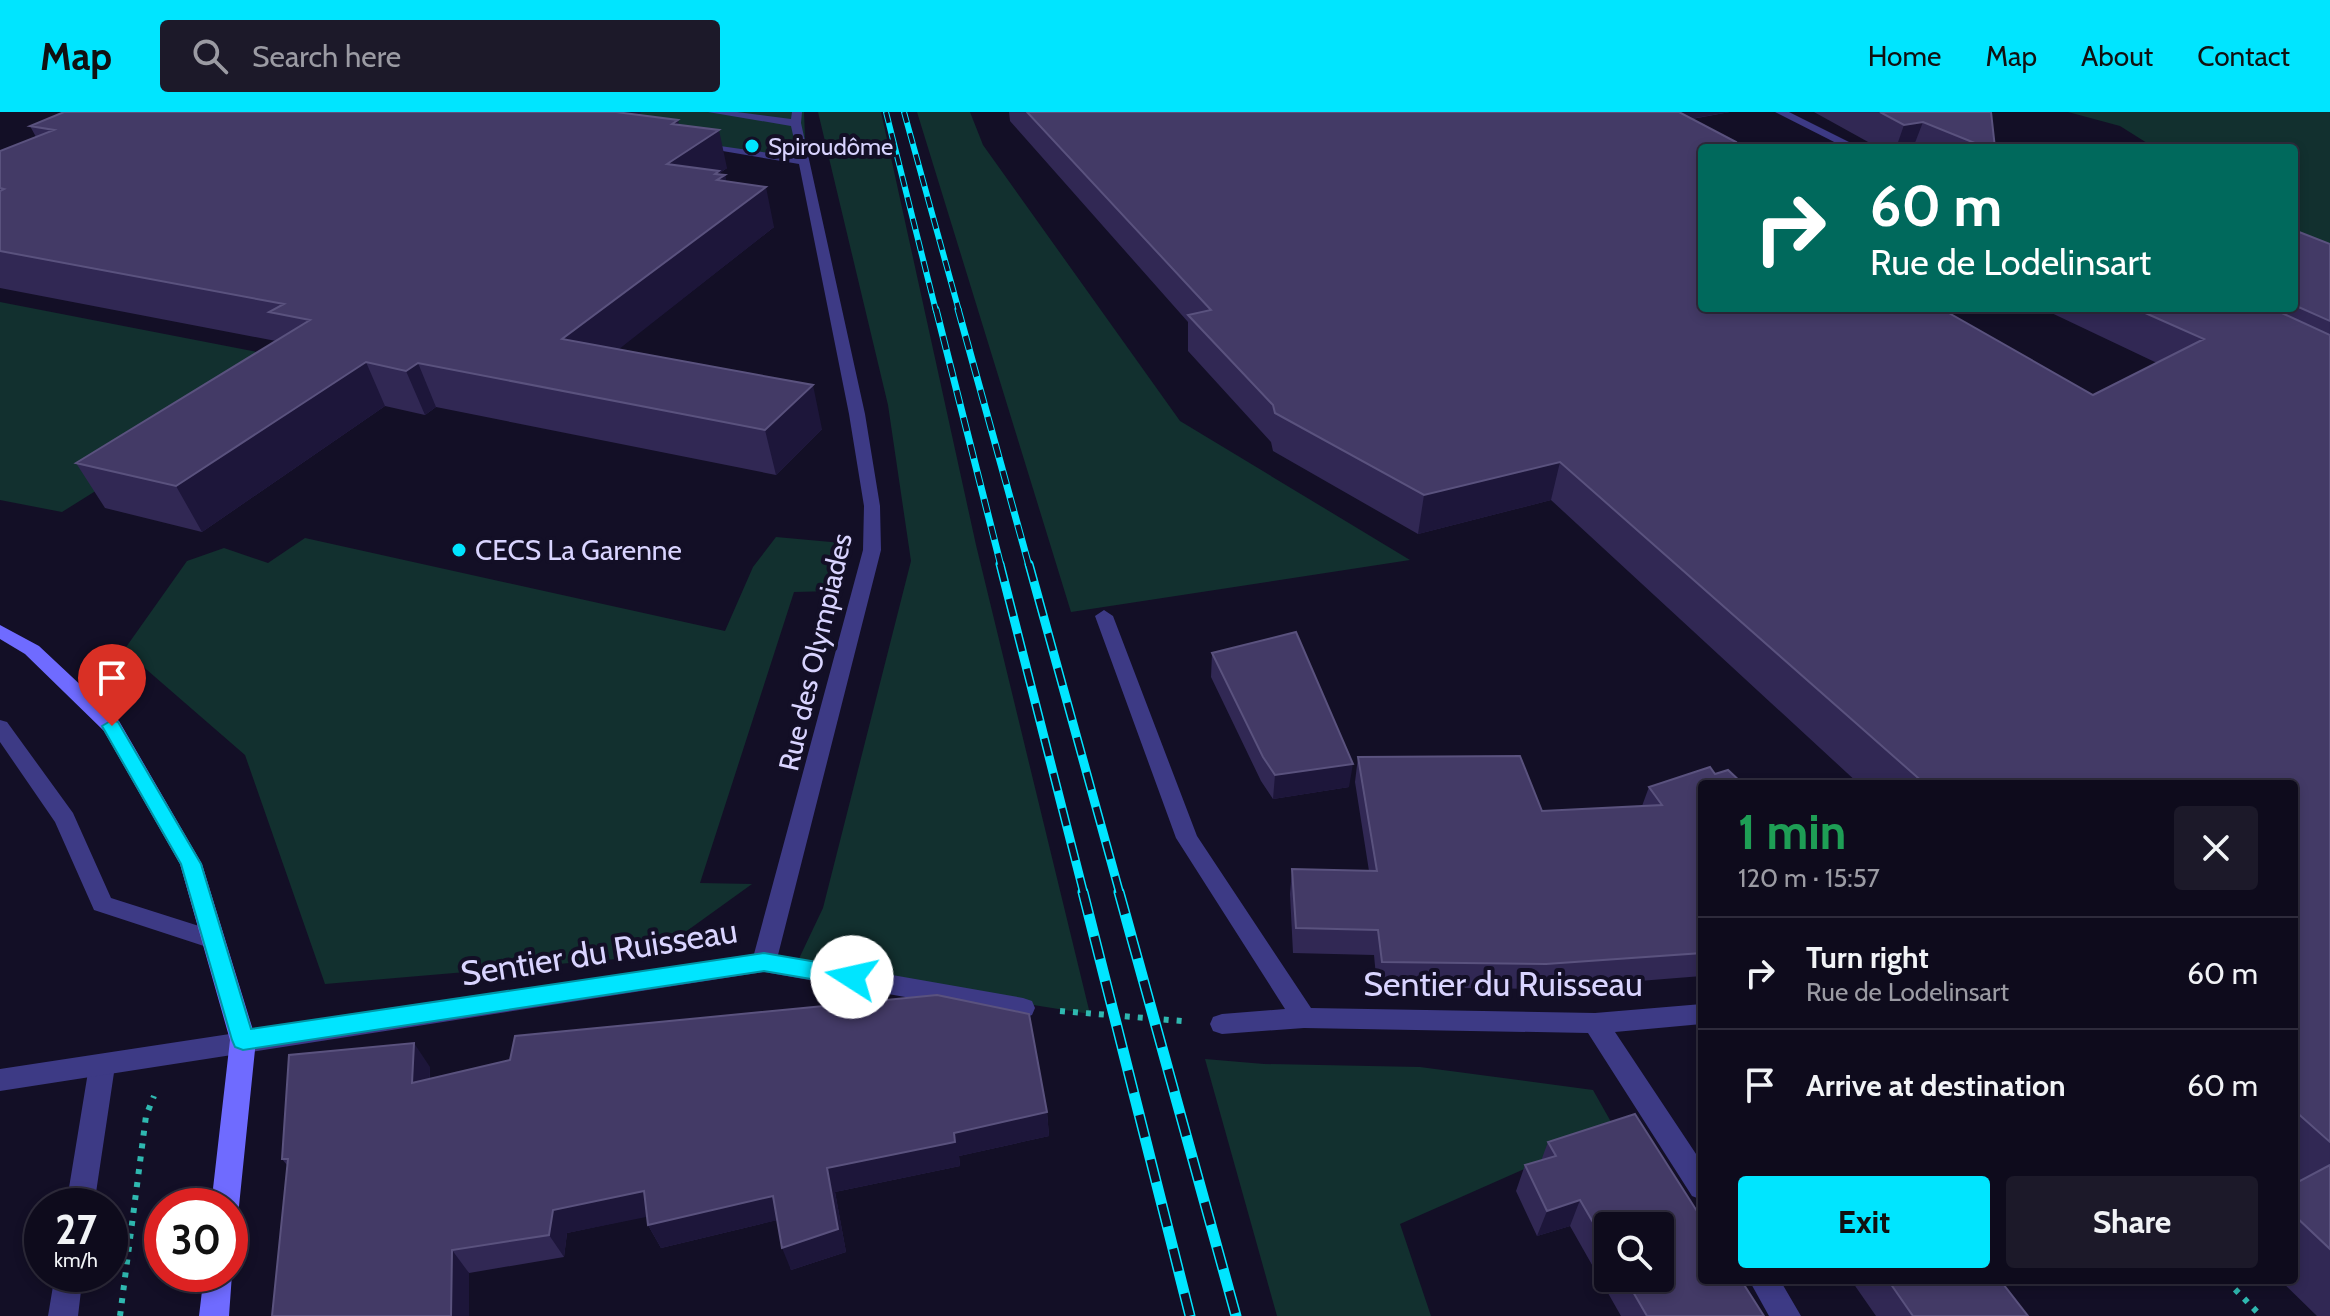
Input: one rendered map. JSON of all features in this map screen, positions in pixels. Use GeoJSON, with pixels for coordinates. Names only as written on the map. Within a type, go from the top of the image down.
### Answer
{"type":"FeatureCollection","features":[{"type":"Feature","properties":{"kind":"street","name":"Rue des Olympiades"},"geometry":{"type":"LineString","coordinates":[[713,112],[796,117],[857,414],[872,506],[872,550],[764,962]]}},
{"type":"Feature","properties":{"kind":"street"},"geometry":{"type":"LineString","coordinates":[[1780,112],[1847,144]]}},
{"type":"Feature","properties":{"kind":"street"},"geometry":{"type":"LineString","coordinates":[[683,144],[806,162]]}},
{"type":"Feature","properties":{"kind":"street"},"geometry":{"type":"LineString","coordinates":[[1104,616],[1187,838],[1304,1018]]}},
{"type":"Feature","properties":{"kind":"street"},"geometry":{"type":"LineString","coordinates":[[0,631],[32,650],[112,726],[191,864],[243,1040],[227,1188]]}},
{"type":"Feature","properties":{"kind":"street"},"geometry":{"type":"LineString","coordinates":[[0,727],[65,819],[102,904],[213,940]]}},
{"type":"Feature","properties":{"kind":"street","name":"Sentier du Ruisseau"},"geometry":{"type":"LineString","coordinates":[[0,1080],[102,1066],[243,1040],[764,962],[1023,1008]]}},
{"type":"Feature","properties":{"kind":"street","name":"Sentier du Ruisseau"},"geometry":{"type":"LineString","coordinates":[[1222,1024],[1304,1018],[1595,1023],[1698,1014]]}},
{"type":"Feature","properties":{"kind":"street"},"geometry":{"type":"LineString","coordinates":[[1595,1023],[1698,1181]]}},
{"type":"Feature","properties":{"kind":"street"},"geometry":{"type":"LineString","coordinates":[[83,1188],[102,1066]]}},
{"type":"Feature","properties":{"kind":"street"},"geometry":{"type":"LineString","coordinates":[[1766,1284],[1786,1316]]}},
{"type":"Feature","properties":{"kind":"street"},"geometry":{"type":"LineString","coordinates":[[63,1316],[66,1292]]}},
{"type":"Feature","properties":{"kind":"street"},"geometry":{"type":"LineString","coordinates":[[214,1316],[216,1292]]}},
{"type":"Feature","properties":{"kind":"path"},"geometry":{"type":"LineString","coordinates":[[1023,1008],[1222,1024]]}},
{"type":"Feature","properties":{"kind":"path"},"geometry":{"type":"LineString","coordinates":[[120,1316],[146,1116],[171,1053]]}},
{"type":"Feature","properties":{"kind":"path"},"geometry":{"type":"LineString","coordinates":[[2230,1284],[2261,1316]]}},
{"type":"Feature","properties":{"kind":"green space","name":"Spiroudôme"},"geometry":{"type":"Polygon","coordinates":[[[480,112],[804,112],[806,162],[480,112]]]}},
{"type":"Feature","properties":{"kind":"green space"},"geometry":{"type":"Polygon","coordinates":[[[818,112],[881,112],[976,545],[1090,1014],[795,967],[823,908],[911,561],[888,405],[818,112]]]}},
{"type":"Feature","properties":{"kind":"green space"},"geometry":{"type":"Polygon","coordinates":[[[917,112],[970,112],[983,145],[1180,421],[1410,560],[1071,612],[917,112]]]}},
{"type":"Feature","properties":{"kind":"green space"},"geometry":{"type":"Polygon","coordinates":[[[2068,112],[2330,112],[2330,255],[2298,235],[2298,144],[2149,144],[2120,126],[2068,112]]]}},
{"type":"Feature","properties":{"kind":"green space"},"geometry":{"type":"Polygon","coordinates":[[[0,302],[303,361],[62,512],[0,500],[0,302]]]}},
{"type":"Feature","properties":{"kind":"green space"},"geometry":{"type":"Polygon","coordinates":[[[776,537],[842,543],[834,591],[794,592],[700,883],[752,884],[652,956],[325,984],[245,755],[124,650],[187,561],[224,548],[268,563],[305,538],[725,631],[753,567],[776,537]]]}},
{"type":"Feature","properties":{"kind":"green space"},"geometry":{"type":"Polygon","coordinates":[[[1205,1059],[1264,1064],[1420,1067],[1593,1090],[1615,1129],[1400,1224],[1431,1316],[1277,1316],[1205,1059]]]}},
{"type":"Feature","properties":{"kind":"building"},"geometry":{"type":"Polygon","coordinates":[[[64,112],[616,112],[678,120],[672,124],[719,130],[667,164],[719,171],[715,174],[725,175],[717,180],[766,187],[562,339],[813,385],[765,430],[418,363],[406,371],[366,362],[176,486],[76,463],[310,320],[269,312],[284,304],[0,251],[0,191],[4,189],[0,188],[0,151],[54,130],[30,126],[64,112]]]}},
{"type":"Feature","properties":{"kind":"building"},"geometry":{"type":"Polygon","coordinates":[[[1027,112],[1679,112],[1736,142],[1698,144],[1698,312],[1947,312],[2093,395],[2204,339],[2143,312],[2280,312],[2330,335],[2330,1142],[2298,1114],[2298,780],[1920,780],[1560,462],[1424,495],[1275,413],[1273,405],[1188,315],[1211,310],[1027,112]]]}},
{"type":"Feature","properties":{"kind":"building"},"geometry":{"type":"Polygon","coordinates":[[[1880,112],[1991,112],[1995,144],[1977,144],[1923,122],[1904,125],[1880,112]]]}},
{"type":"Feature","properties":{"kind":"building"},"geometry":{"type":"Polygon","coordinates":[[[2298,232],[2330,244],[2330,321],[2298,307],[2298,232]]]}},
{"type":"Feature","properties":{"kind":"building"},"geometry":{"type":"Polygon","coordinates":[[[1296,632],[1353,764],[1275,775],[1263,757],[1212,653],[1296,632]]]}},
{"type":"Feature","properties":{"kind":"building"},"geometry":{"type":"Polygon","coordinates":[[[1520,756],[1542,811],[1662,805],[1649,787],[1710,767],[1715,774],[1728,770],[1739,780],[1698,780],[1698,953],[1546,964],[1382,962],[1378,930],[1296,928],[1292,869],[1377,871],[1358,757],[1520,756]]]}},
{"type":"Feature","properties":{"kind":"building"},"geometry":{"type":"Polygon","coordinates":[[[937,995],[1029,1014],[1047,1112],[954,1133],[955,1142],[827,1168],[838,1229],[782,1248],[773,1196],[648,1225],[644,1191],[553,1210],[549,1235],[452,1250],[451,1316],[272,1316],[288,1159],[282,1159],[289,1055],[414,1043],[412,1083],[510,1060],[515,1036],[937,995]]]}},
{"type":"Feature","properties":{"kind":"building"},"geometry":{"type":"Polygon","coordinates":[[[1635,1114],[1698,1213],[1698,1284],[1744,1284],[1764,1316],[1647,1316],[1633,1292],[1674,1292],[1674,1212],[1594,1212],[1594,1224],[1580,1200],[1547,1211],[1525,1165],[1556,1156],[1548,1142],[1635,1114]]]}},
{"type":"Feature","properties":{"kind":"building"},"geometry":{"type":"Polygon","coordinates":[[[2330,1165],[2330,1249],[2298,1219],[2298,1182],[2330,1165]]]}},
{"type":"Feature","properties":{"kind":"building"},"geometry":{"type":"Polygon","coordinates":[[[1891,1284],[2003,1284],[2028,1316],[1913,1316],[1891,1284]]]}},
{"type":"Feature","properties":{"kind":"railway"},"geometry":{"type":"LineString","coordinates":[[886,112],[936,311]]}},
{"type":"Feature","properties":{"kind":"railway"},"geometry":{"type":"LineString","coordinates":[[904,112],[959,311]]}},
{"type":"Feature","properties":{"kind":"railway"},"geometry":{"type":"LineString","coordinates":[[936,309],[1001,566]]}},
{"type":"Feature","properties":{"kind":"railway"},"geometry":{"type":"LineString","coordinates":[[958,309],[1029,566]]}},
{"type":"Feature","properties":{"kind":"railway"},"geometry":{"type":"LineString","coordinates":[[1000,564],[1084,894]]}},
{"type":"Feature","properties":{"kind":"railway"},"geometry":{"type":"LineString","coordinates":[[1029,564],[1120,894]]}},
{"type":"Feature","properties":{"kind":"railway"},"geometry":{"type":"LineString","coordinates":[[1083,892],[1190,1316]]}},
{"type":"Feature","properties":{"kind":"railway"},"geometry":{"type":"LineString","coordinates":[[1119,892],[1236,1316]]}},
{"type":"Feature","properties":{"kind":"place","name":"Spiroudôme"},"geometry":{"type":"Point","coordinates":[752,146]}},
{"type":"Feature","properties":{"kind":"place","name":"CECS La Garenne"},"geometry":{"type":"Point","coordinates":[459,550]}},
{"type":"Feature","properties":{"kind":"route"},"geometry":{"type":"LineString","coordinates":[[112,726],[191,864],[243,1040],[764,962],[852,977]]}}]}
